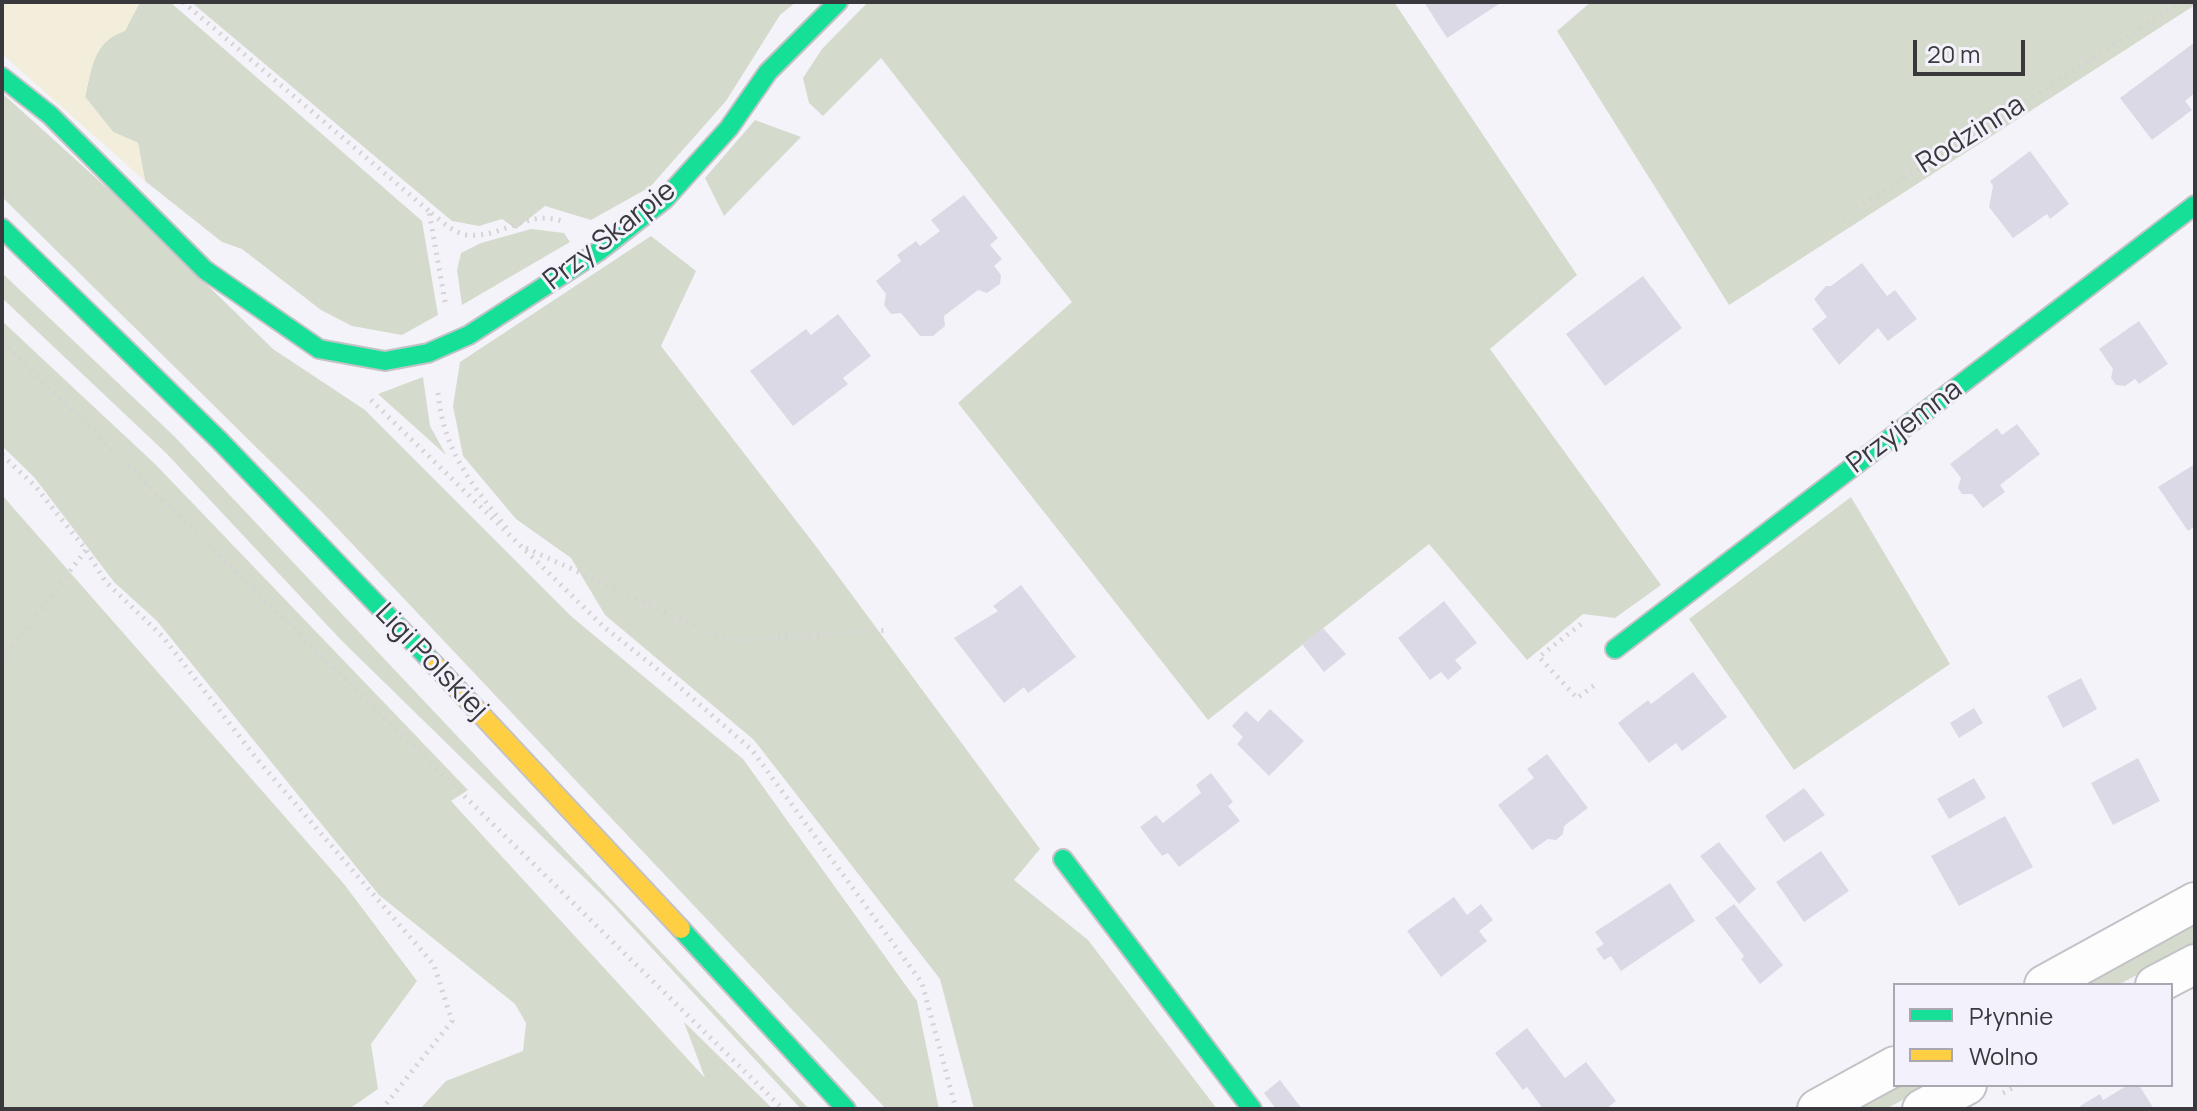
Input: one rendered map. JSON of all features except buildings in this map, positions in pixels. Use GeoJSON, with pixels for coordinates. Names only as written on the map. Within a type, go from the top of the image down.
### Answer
{"type":"FeatureCollection","features":[{"type":"Feature","properties":{"kind":"street","name":"Przy Skarpie"},"geometry":{"type":"LineString","coordinates":[[2,77],[50,115],[205,270],[319,349],[385,361],[428,353],[453,342],[534,295],[599,251],[665,199],[729,128],[768,72],[838,2]]}},
{"type":"Feature","properties":{"kind":"street","name":"Przyjemna"},"geometry":{"type":"LineString","coordinates":[[1615,649],[2195,205]]}},
{"type":"Feature","properties":{"kind":"street","name":"Ligi Polskiej"},"geometry":{"type":"LineString","coordinates":[[2,228],[146,364],[255,477],[504,738],[846,1109]]}},
{"type":"Feature","properties":{"kind":"street"},"geometry":{"type":"LineString","coordinates":[[1063,859],[1252,1109]]}},
{"type":"Feature","properties":{"kind":"street"},"geometry":{"type":"LineString","coordinates":[[2048,983],[2195,902]]}},
{"type":"Feature","properties":{"kind":"street"},"geometry":{"type":"LineString","coordinates":[[2159,983],[2195,964]]}},
{"type":"Feature","properties":{"kind":"street"},"geometry":{"type":"LineString","coordinates":[[1817,1109],[1893,1067]]}},
{"type":"Feature","properties":{"kind":"street"},"geometry":{"type":"LineString","coordinates":[[1922,1109],[1963,1087]]}},
{"type":"Feature","properties":{"kind":"path"},"geometry":{"type":"LineString","coordinates":[[183,2],[429,211],[465,235],[500,231],[520,220],[541,216],[563,221],[581,232],[599,251]]}},
{"type":"Feature","properties":{"kind":"path","name":"Rodzinna"},"geometry":{"type":"LineString","coordinates":[[1843,217],[2181,2]]}},
{"type":"Feature","properties":{"kind":"path"},"geometry":{"type":"LineString","coordinates":[[429,211],[453,342],[438,391],[441,426],[464,473],[520,545],[729,641],[889,630]]}},
{"type":"Feature","properties":{"kind":"path"},"geometry":{"type":"LineString","coordinates":[[2,342],[783,1109]]}},
{"type":"Feature","properties":{"kind":"path"},"geometry":{"type":"LineString","coordinates":[[364,393],[604,627],[752,750],[922,983],[956,1109]]}},
{"type":"Feature","properties":{"kind":"path"},"geometry":{"type":"LineString","coordinates":[[2,455],[36,487],[86,550],[105,581],[163,637],[266,770],[434,965],[452,1021],[382,1109]]}},
{"type":"Feature","properties":{"kind":"path"},"geometry":{"type":"LineString","coordinates":[[2,660],[86,550]]}},
{"type":"Feature","properties":{"kind":"green space"},"geometry":{"type":"Polygon","coordinates":[[[140,2],[170,2],[422,221],[438,315],[402,335],[352,326],[321,310],[242,249],[222,242],[145,181],[138,143],[113,132],[85,97],[92,66],[100,49],[106,41],[125,30],[140,2]]]}},
{"type":"Feature","properties":{"kind":"green space"},"geometry":{"type":"Polygon","coordinates":[[[191,2],[796,2],[780,15],[726,101],[650,187],[591,220],[545,206],[516,229],[502,219],[479,226],[452,221],[191,2]]]}},
{"type":"Feature","properties":{"kind":"green space"},"geometry":{"type":"Polygon","coordinates":[[[868,2],[1394,2],[1577,275],[1490,349],[1661,585],[1615,618],[1583,614],[1527,660],[1429,544],[1208,720],[958,403],[1072,302],[881,58],[823,116],[809,103],[803,78],[822,49],[868,2]]]}},
{"type":"Feature","properties":{"kind":"green space"},"geometry":{"type":"Polygon","coordinates":[[[1591,2],[2195,2],[2195,5],[1729,305],[1557,31],[1591,2]]]}},
{"type":"Feature","properties":{"kind":"green space"},"geometry":{"type":"Polygon","coordinates":[[[2,93],[116,196],[273,349],[365,410],[572,617],[743,759],[917,1001],[939,1109],[886,1109],[323,513],[2,197],[2,93]]]}},
{"type":"Feature","properties":{"kind":"green space"},"geometry":{"type":"Polygon","coordinates":[[[755,120],[801,137],[724,216],[705,178],[755,120]]]}},
{"type":"Feature","properties":{"kind":"green space"},"geometry":{"type":"Polygon","coordinates":[[[531,229],[564,233],[570,242],[462,305],[457,270],[461,253],[481,243],[531,229]]]}},
{"type":"Feature","properties":{"kind":"green space"},"geometry":{"type":"Polygon","coordinates":[[[651,236],[696,271],[661,346],[815,545],[1040,849],[1014,880],[1088,940],[1217,1109],[974,1109],[940,979],[754,740],[605,615],[571,558],[516,519],[463,456],[453,406],[460,362],[651,236]]]}},
{"type":"Feature","properties":{"kind":"green space"},"geometry":{"type":"Polygon","coordinates":[[[2,273],[174,436],[809,1109],[801,1109],[609,902],[342,641],[166,453],[2,298],[2,273]]]}},
{"type":"Feature","properties":{"kind":"green space"},"geometry":{"type":"Polygon","coordinates":[[[2,321],[155,464],[468,790],[451,801],[705,1078],[684,1022],[773,1109],[420,1109],[446,1081],[523,1051],[526,1023],[515,1004],[379,895],[157,621],[114,582],[34,477],[2,446],[2,321]]]}},
{"type":"Feature","properties":{"kind":"green space"},"geometry":{"type":"Polygon","coordinates":[[[423,377],[430,426],[446,455],[378,394],[423,377]]]}},
{"type":"Feature","properties":{"kind":"green space"},"geometry":{"type":"Polygon","coordinates":[[[2,495],[344,884],[417,981],[371,1044],[378,1089],[349,1109],[2,1109],[2,495]]]}},
{"type":"Feature","properties":{"kind":"green space"},"geometry":{"type":"Polygon","coordinates":[[[1851,497],[1950,664],[1794,770],[1689,619],[1851,497]]]}},
{"type":"Feature","properties":{"kind":"green space"},"geometry":{"type":"Polygon","coordinates":[[[2195,912],[2195,944],[2122,983],[2066,983],[2195,912]]]}},
{"type":"Feature","properties":{"kind":"green space"},"geometry":{"type":"Polygon","coordinates":[[[1893,1086],[1926,1087],[1886,1109],[1841,1109],[1893,1086]]]}},
{"type":"Feature","properties":{"kind":"sand"},"geometry":{"type":"Polygon","coordinates":[[[2,2],[140,2],[125,31],[100,49],[92,66],[85,97],[113,132],[138,143],[145,181],[2,54],[2,2]]]}},
{"type":"Feature","properties":{"kind":"traffic: fast"},"geometry":{"type":"LineString","coordinates":[[2,77],[50,115],[205,270],[319,349],[385,361],[428,353],[469,335],[599,251],[665,199],[729,128],[768,72],[838,2]]}},
{"type":"Feature","properties":{"kind":"traffic: fast"},"geometry":{"type":"LineString","coordinates":[[1615,649],[2195,205]]}},
{"type":"Feature","properties":{"kind":"traffic: fast"},"geometry":{"type":"LineString","coordinates":[[2,228],[220,441],[434,664]]}},
{"type":"Feature","properties":{"kind":"traffic: fast"},"geometry":{"type":"LineString","coordinates":[[1063,859],[1252,1109]]}},
{"type":"Feature","properties":{"kind":"traffic: fast"},"geometry":{"type":"LineString","coordinates":[[681,929],[846,1109]]}},
{"type":"Feature","properties":{"kind":"traffic: slow"},"geometry":{"type":"LineString","coordinates":[[434,664],[681,929]]}}]}
